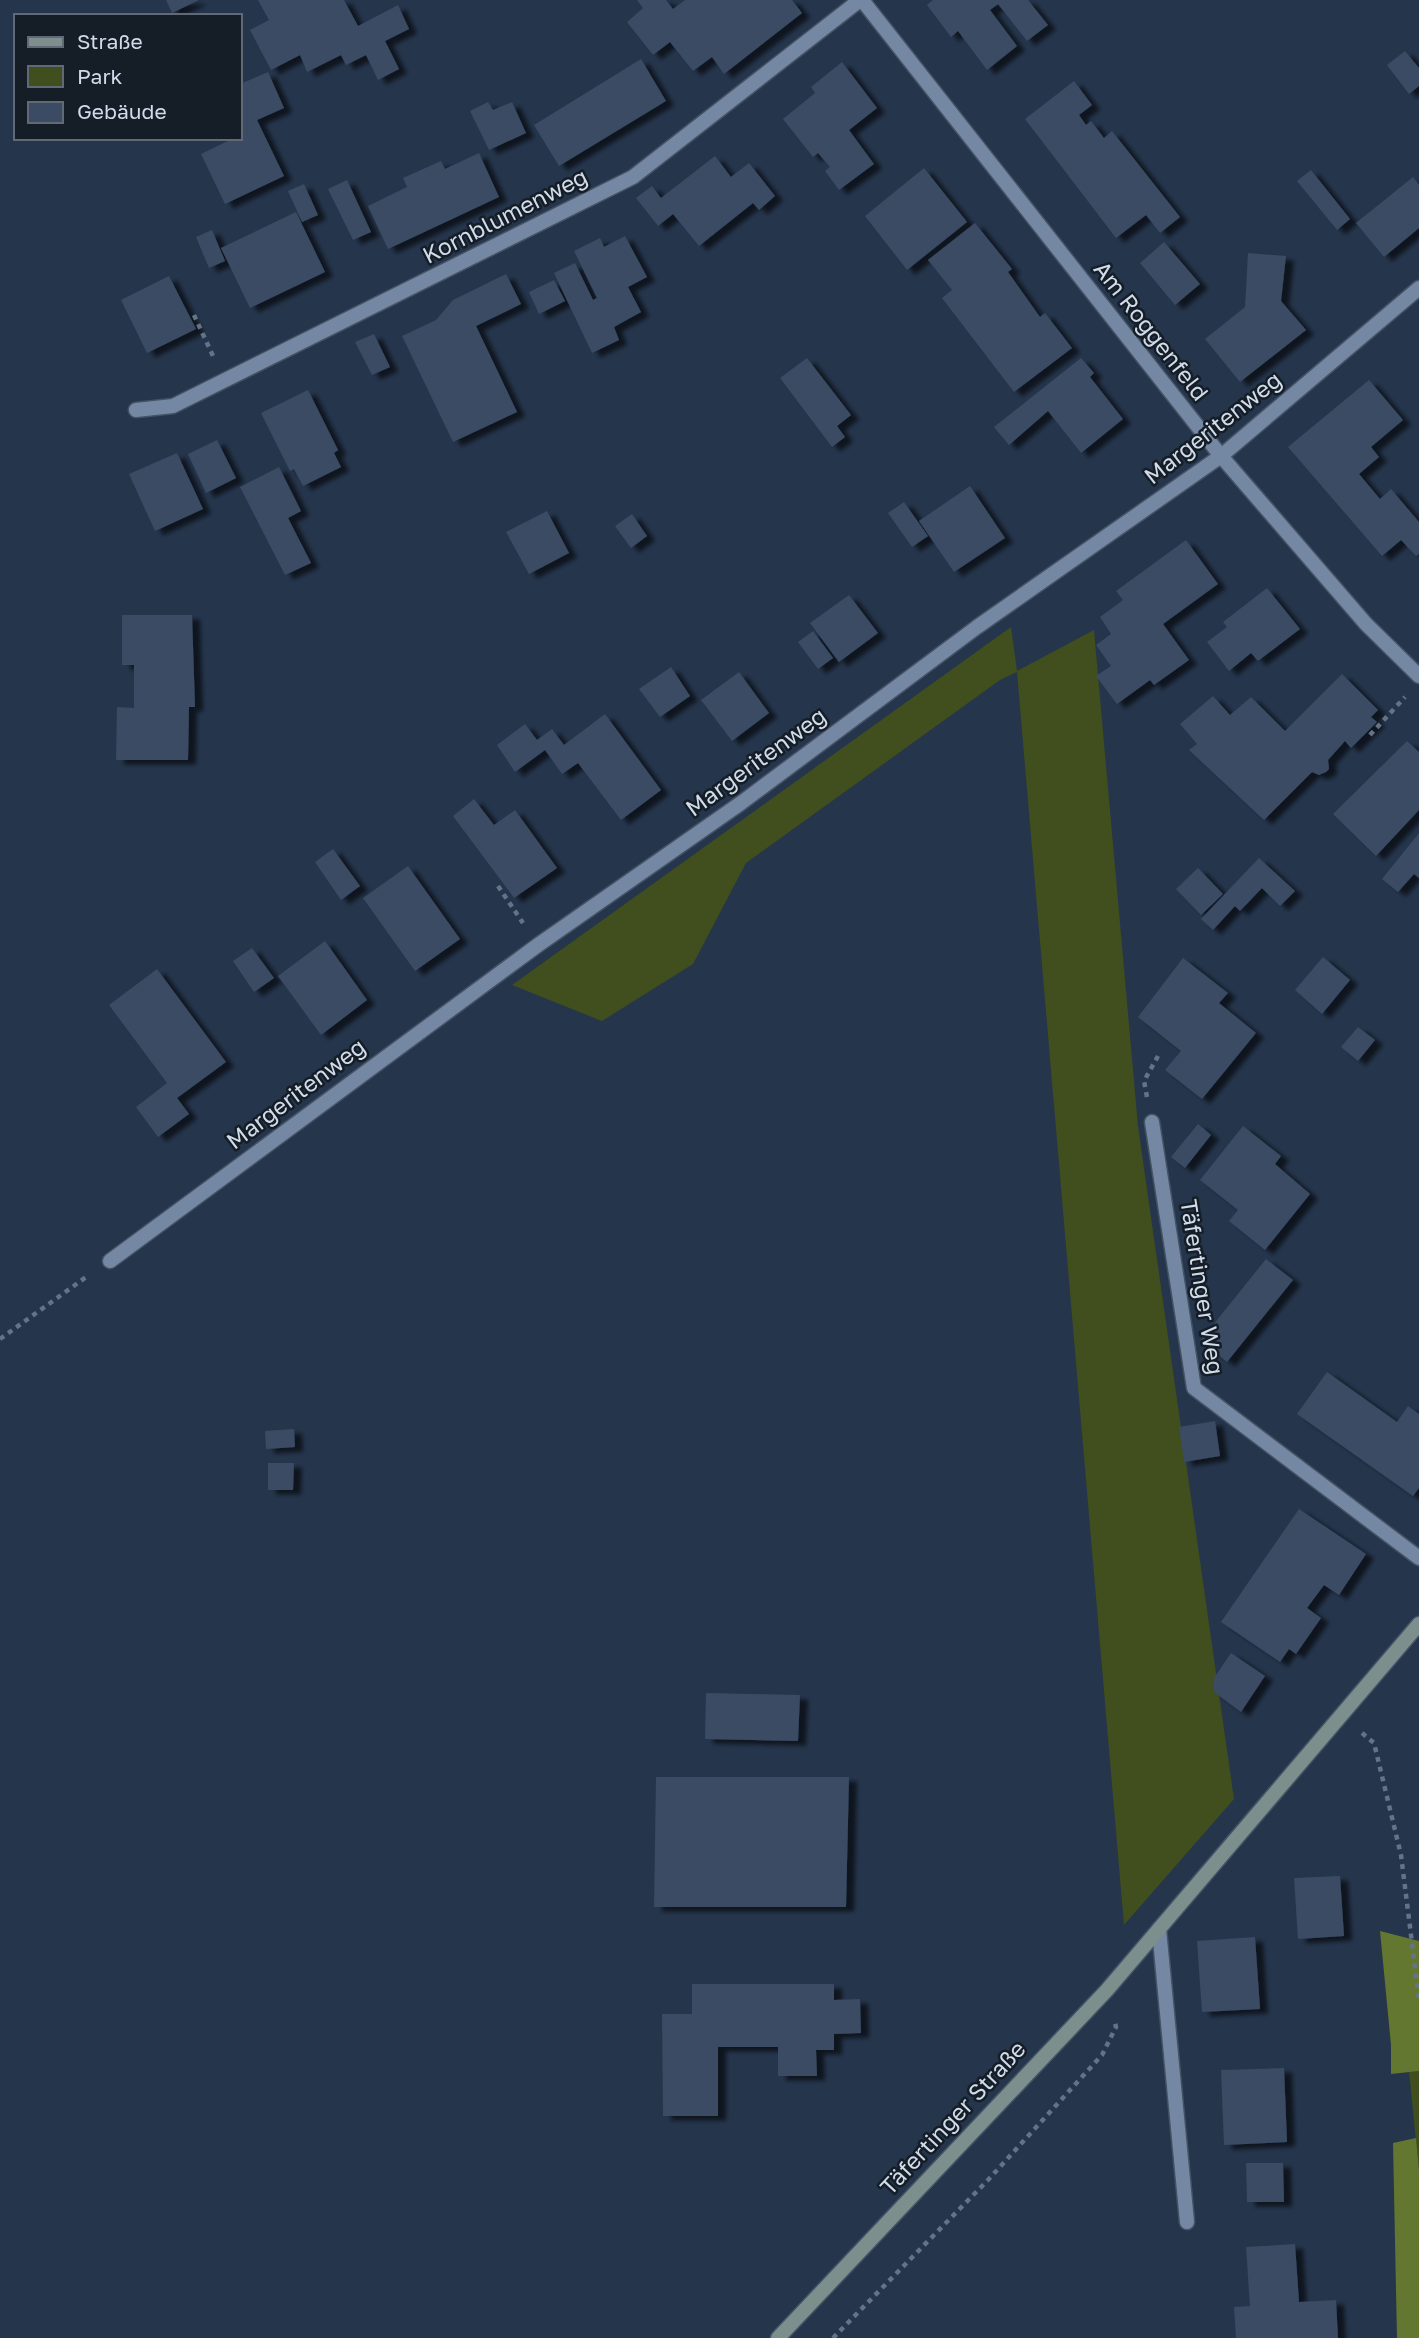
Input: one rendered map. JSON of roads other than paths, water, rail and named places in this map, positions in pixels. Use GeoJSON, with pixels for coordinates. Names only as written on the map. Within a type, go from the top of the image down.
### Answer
{"type":"FeatureCollection","features":[{"type":"Feature","properties":{"kind":"street","name":"Kornblumenweg"},"geometry":{"type":"LineString","coordinates":[[136,410],[173,406],[633,177],[861,0]]}},
{"type":"Feature","properties":{"kind":"street","name":"Am Roggenfeld"},"geometry":{"type":"LineString","coordinates":[[861,0],[1221,456],[1366,624],[1419,676]]}},
{"type":"Feature","properties":{"kind":"street","name":"Margeritenweg"},"geometry":{"type":"LineString","coordinates":[[110,1261],[538,945],[741,803],[977,627],[1221,456],[1419,288]]}},
{"type":"Feature","properties":{"kind":"street","name":"Täfertinger Weg"},"geometry":{"type":"LineString","coordinates":[[1152,1122],[1195,1388],[1419,1558]]}},
{"type":"Feature","properties":{"kind":"street","name":"Täfertinger Straße"},"geometry":{"type":"LineString","coordinates":[[778,2338],[1107,1990],[1419,1624]]}},
{"type":"Feature","properties":{"kind":"street"},"geometry":{"type":"LineString","coordinates":[[1159,1929],[1187,2222]]}}]}
